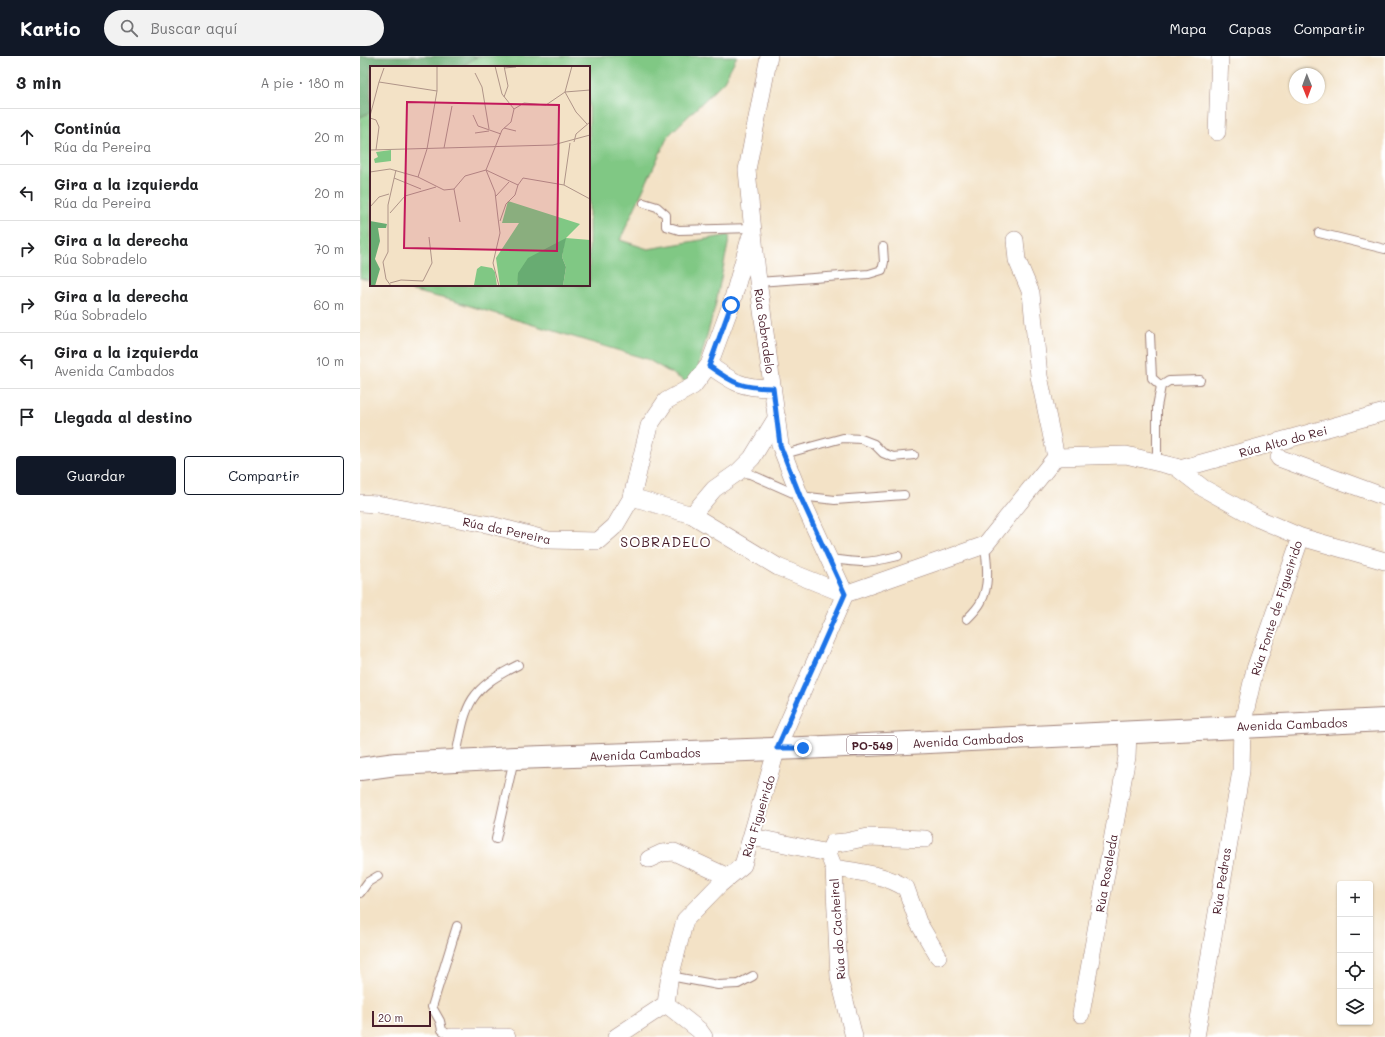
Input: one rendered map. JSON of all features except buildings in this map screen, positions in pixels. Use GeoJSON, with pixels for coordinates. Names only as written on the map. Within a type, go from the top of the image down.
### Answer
{"type":"FeatureCollection","features":[{"type":"Feature","properties":{"kind":"main road","name":"Avenida Cambados"},"geometry":{"type":"LineString","coordinates":[[360,769],[396,764],[514,758],[777,748],[1385,720]]}},
{"type":"Feature","properties":{"kind":"street","name":"Rúa Sobradelo"},"geometry":{"type":"LineString","coordinates":[[769,56],[747,170],[758,282],[780,445],[800,496],[845,594]]}},
{"type":"Feature","properties":{"kind":"street"},"geometry":{"type":"LineString","coordinates":[[1217,132],[1220,56]]}},
{"type":"Feature","properties":{"kind":"street","name":"Rúa da Pereira"},"geometry":{"type":"LineString","coordinates":[[360,503],[377,504],[491,525],[548,540],[598,541],[615,526],[632,496],[649,426],[666,401],[693,386],[709,366],[731,305],[753,228]]}},
{"type":"Feature","properties":{"kind":"street"},"geometry":{"type":"LineString","coordinates":[[632,496],[692,515],[778,567],[845,594],[985,545],[1056,457],[1038,376],[1031,293],[1017,260],[1014,240]]}},
{"type":"Feature","properties":{"kind":"street"},"geometry":{"type":"LineString","coordinates":[[709,366],[730,381],[750,388],[773,388]]}},
{"type":"Feature","properties":{"kind":"street","name":"Rúa Alto do Rei"},"geometry":{"type":"LineString","coordinates":[[1180,469],[1385,412]]}},
{"type":"Feature","properties":{"kind":"street"},"geometry":{"type":"LineString","coordinates":[[692,515],[714,488],[738,472],[752,458],[777,417]]}},
{"type":"Feature","properties":{"kind":"street","name":"Rúa Fonte de Figueirido"},"geometry":{"type":"LineString","coordinates":[[1056,457],[1126,455],[1158,462],[1180,469],[1203,488],[1259,519],[1301,537],[1255,669],[1242,726]]}},
{"type":"Feature","properties":{"kind":"street"},"geometry":{"type":"LineString","coordinates":[[1279,458],[1385,497]]}},
{"type":"Feature","properties":{"kind":"street"},"geometry":{"type":"LineString","coordinates":[[1301,537],[1385,562]]}},
{"type":"Feature","properties":{"kind":"street"},"geometry":{"type":"LineString","coordinates":[[777,748],[845,594]]}},
{"type":"Feature","properties":{"kind":"street","name":"Rúa Pedras"},"geometry":{"type":"LineString","coordinates":[[1196,1037],[1241,771],[1242,726]]}},
{"type":"Feature","properties":{"kind":"street","name":"Rúa Rosaleda"},"geometry":{"type":"LineString","coordinates":[[1081,1014],[1127,758],[1128,732]]}},
{"type":"Feature","properties":{"kind":"street","name":"Rúa Figueirido"},"geometry":{"type":"LineString","coordinates":[[666,1004],[670,976],[685,920],[728,877],[744,865],[777,748]]}},
{"type":"Feature","properties":{"kind":"street"},"geometry":{"type":"LineString","coordinates":[[831,860],[833,843],[845,842],[868,836],[925,839]]}},
{"type":"Feature","properties":{"kind":"street","name":"Rúa do Cacheiral"},"geometry":{"type":"LineString","coordinates":[[752,837],[894,880],[906,888],[918,922],[938,956]]}},
{"type":"Feature","properties":{"kind":"street"},"geometry":{"type":"LineString","coordinates":[[649,859],[662,853],[674,852],[728,877]]}},
{"type":"Feature","properties":{"kind":"street","name":"Rúa do Cacheiral"},"geometry":{"type":"LineString","coordinates":[[831,860],[839,977],[854,1037]]}},
{"type":"Feature","properties":{"kind":"street"},"geometry":{"type":"LineString","coordinates":[[616,1037],[666,1004],[699,1030],[704,1037]]}},
{"type":"Feature","properties":{"kind":"street"},"geometry":{"type":"LineString","coordinates":[[452,1037],[506,1037]]}},
{"type":"Feature","properties":{"kind":"lane"},"geometry":{"type":"LineString","coordinates":[[644,203],[657,208],[666,215],[666,226],[679,230],[753,228]]}},
{"type":"Feature","properties":{"kind":"lane"},"geometry":{"type":"LineString","coordinates":[[1319,233],[1385,249]]}},
{"type":"Feature","properties":{"kind":"lane"},"geometry":{"type":"LineString","coordinates":[[758,282],[869,274],[882,270],[884,262],[883,247]]}},
{"type":"Feature","properties":{"kind":"lane"},"geometry":{"type":"LineString","coordinates":[[1150,335],[1152,378],[1161,386]]}},
{"type":"Feature","properties":{"kind":"lane"},"geometry":{"type":"LineString","coordinates":[[1158,462],[1157,407],[1161,386],[1169,381],[1200,380]]}},
{"type":"Feature","properties":{"kind":"lane"},"geometry":{"type":"LineString","coordinates":[[784,454],[843,438],[860,439],[874,444],[883,453],[893,456],[914,454]]}},
{"type":"Feature","properties":{"kind":"lane"},"geometry":{"type":"LineString","coordinates":[[738,472],[750,474],[800,496],[835,500],[904,495]]}},
{"type":"Feature","properties":{"kind":"lane"},"geometry":{"type":"LineString","coordinates":[[967,619],[981,603],[986,588],[987,563],[985,545]]}},
{"type":"Feature","properties":{"kind":"lane"},"geometry":{"type":"LineString","coordinates":[[829,560],[844,559],[860,562],[881,560],[898,556]]}},
{"type":"Feature","properties":{"kind":"lane"},"geometry":{"type":"LineString","coordinates":[[455,761],[466,709],[476,692],[504,672],[518,665]]}},
{"type":"Feature","properties":{"kind":"lane"},"geometry":{"type":"LineString","coordinates":[[496,839],[514,758]]}},
{"type":"Feature","properties":{"kind":"lane"},"geometry":{"type":"LineString","coordinates":[[360,893],[368,882],[378,876]]}},
{"type":"Feature","properties":{"kind":"lane"},"geometry":{"type":"LineString","coordinates":[[452,1037],[442,1030],[440,1021],[432,1007],[457,926]]}},
{"type":"Feature","properties":{"kind":"lane"},"geometry":{"type":"LineString","coordinates":[[670,976],[718,985],[738,984],[753,976]]}},
{"type":"Feature","properties":{"kind":"green space"},"geometry":{"type":"Polygon","coordinates":[[[360,56],[478,56],[463,66],[370,66],[370,112],[360,117],[360,56]]]}},
{"type":"Feature","properties":{"kind":"green space"},"geometry":{"type":"Polygon","coordinates":[[[478,56],[737,56],[724,81],[668,136],[620,240],[648,249],[730,235],[715,307],[693,386],[647,359],[450,300],[392,286],[590,286],[590,66],[463,66],[478,56]]]}},
{"type":"Feature","properties":{"kind":"green space"},"geometry":{"type":"Polygon","coordinates":[[[370,112],[370,281],[360,278],[360,117],[370,112]]]}},
{"type":"Feature","properties":{"kind":"district","name":"SOBRADELO"},"geometry":{"type":"Point","coordinates":[666,541]}},
{"type":"Feature","properties":{"kind":"route"},"geometry":{"type":"LineString","coordinates":[[731,305],[709,366],[730,381],[750,388],[773,388],[780,445],[800,496],[845,594],[777,748],[803,748]]}}]}
